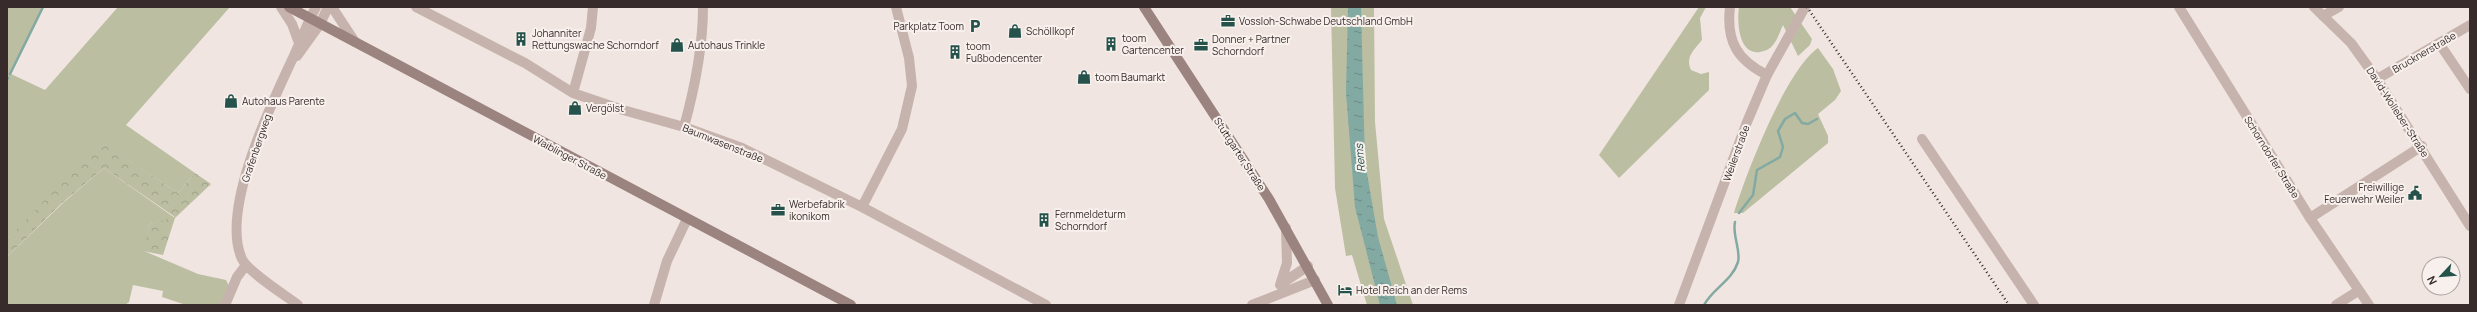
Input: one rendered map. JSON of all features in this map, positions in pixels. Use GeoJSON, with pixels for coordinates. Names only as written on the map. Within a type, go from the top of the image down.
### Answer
{"type":"FeatureCollection","features":[{"type":"Feature","properties":{"kind":"main road","name":"Waiblinger Straße"},"geometry":{"type":"LineString","coordinates":[[289,7],[687,220],[851,305]]}},
{"type":"Feature","properties":{"kind":"main road","name":"Stuttgarter Straße"},"geometry":{"type":"LineString","coordinates":[[1144,7],[1286,228],[1328,305]]}},
{"type":"Feature","properties":{"kind":"street"},"geometry":{"type":"LineString","coordinates":[[281,7],[292,24],[299,43]]}},
{"type":"Feature","properties":{"kind":"street","name":"Grafenbergweg"},"geometry":{"type":"LineString","coordinates":[[246,265],[241,257],[238,237],[238,218],[242,188],[261,126],[316,7]]}},
{"type":"Feature","properties":{"kind":"street","name":"Grafenbergweg"},"geometry":{"type":"LineString","coordinates":[[292,61],[320,24],[328,7]]}},
{"type":"Feature","properties":{"kind":"street"},"geometry":{"type":"LineString","coordinates":[[332,7],[355,42]]}},
{"type":"Feature","properties":{"kind":"street","name":"Baumwasenstraße"},"geometry":{"type":"LineString","coordinates":[[416,7],[525,63],[573,93],[624,110],[684,127],[742,148],[862,207],[1046,305]]}},
{"type":"Feature","properties":{"kind":"street"},"geometry":{"type":"LineString","coordinates":[[573,93],[591,28],[593,7]]}},
{"type":"Feature","properties":{"kind":"street"},"geometry":{"type":"LineString","coordinates":[[684,127],[696,83],[703,7]]}},
{"type":"Feature","properties":{"kind":"street"},"geometry":{"type":"LineString","coordinates":[[862,207],[902,129],[912,86],[909,58],[896,7]]}},
{"type":"Feature","properties":{"kind":"street"},"geometry":{"type":"LineString","coordinates":[[1730,7],[1729,30],[1736,50],[1747,64],[1767,75]]}},
{"type":"Feature","properties":{"kind":"street","name":"Weilerstraße"},"geometry":{"type":"LineString","coordinates":[[1679,305],[1747,122],[1767,75],[1805,7]]}},
{"type":"Feature","properties":{"kind":"street","name":"Schorndorfer Straße"},"geometry":{"type":"LineString","coordinates":[[2179,7],[2310,218],[2358,291],[2369,305]]}},
{"type":"Feature","properties":{"kind":"street","name":"David-Wolleber-Straße"},"geometry":{"type":"LineString","coordinates":[[2314,7],[2351,43],[2377,79],[2422,146],[2470,226]]}},
{"type":"Feature","properties":{"kind":"street"},"geometry":{"type":"LineString","coordinates":[[2323,16],[2339,7]]}},
{"type":"Feature","properties":{"kind":"street","name":"Brucknerstraße"},"geometry":{"type":"LineString","coordinates":[[2377,79],[2470,25]]}},
{"type":"Feature","properties":{"kind":"street"},"geometry":{"type":"LineString","coordinates":[[2439,43],[2470,89]]}},
{"type":"Feature","properties":{"kind":"street"},"geometry":{"type":"LineString","coordinates":[[1922,139],[2034,305]]}},
{"type":"Feature","properties":{"kind":"street"},"geometry":{"type":"LineString","coordinates":[[2310,218],[2422,146]]}},
{"type":"Feature","properties":{"kind":"street"},"geometry":{"type":"LineString","coordinates":[[654,305],[667,261],[687,220]]}},
{"type":"Feature","properties":{"kind":"street"},"geometry":{"type":"LineString","coordinates":[[1280,285],[1287,263],[1286,228]]}},
{"type":"Feature","properties":{"kind":"street"},"geometry":{"type":"LineString","coordinates":[[225,305],[237,277],[246,265],[298,305]]}},
{"type":"Feature","properties":{"kind":"street"},"geometry":{"type":"LineString","coordinates":[[1264,299],[1280,285],[1308,266]]}},
{"type":"Feature","properties":{"kind":"street"},"geometry":{"type":"LineString","coordinates":[[1252,305],[1315,280]]}},
{"type":"Feature","properties":{"kind":"street"},"geometry":{"type":"LineString","coordinates":[[2336,305],[2358,291]]}},
{"type":"Feature","properties":{"kind":"green space"},"geometry":{"type":"Polygon","coordinates":[[[7,7],[44,7],[11,74],[45,90],[118,7],[230,7],[126,125],[195,173],[178,193],[106,146],[7,240],[7,7]]]}},
{"type":"Feature","properties":{"kind":"green space"},"geometry":{"type":"Polygon","coordinates":[[[1331,7],[1374,7],[1375,122],[1384,219],[1413,305],[1367,305],[1352,255],[1346,256],[1335,188],[1331,7]]]}},
{"type":"Feature","properties":{"kind":"green space"},"geometry":{"type":"Polygon","coordinates":[[[1699,7],[1706,7],[1700,18],[1702,40],[1693,50],[1689,65],[1691,70],[1701,74],[1709,72],[1709,90],[1619,178],[1599,155],[1699,7]]]}},
{"type":"Feature","properties":{"kind":"green space"},"geometry":{"type":"Polygon","coordinates":[[[1739,7],[1790,7],[1812,39],[1810,45],[1798,56],[1783,25],[1776,40],[1770,48],[1760,52],[1753,52],[1747,48],[1740,36],[1738,20],[1739,7]]]}},
{"type":"Feature","properties":{"kind":"green space"},"geometry":{"type":"Polygon","coordinates":[[[1818,48],[1833,69],[1841,91],[1835,100],[1818,114],[1828,136],[1828,143],[1743,213],[1734,213],[1757,149],[1768,124],[1793,78],[1806,60],[1818,48]]]}},
{"type":"Feature","properties":{"kind":"green space"},"geometry":{"type":"Polygon","coordinates":[[[106,135],[112,140],[107,146],[178,193],[195,173],[211,184],[175,218],[163,255],[143,251],[150,224],[175,217],[104,168],[62,203],[7,257],[7,240],[106,135]]]}},
{"type":"Feature","properties":{"kind":"green space"},"geometry":{"type":"Polygon","coordinates":[[[104,168],[175,218],[150,224],[144,251],[198,274],[226,280],[230,288],[221,305],[186,305],[162,297],[163,291],[133,285],[129,302],[125,305],[7,305],[7,257],[64,202],[104,168]]]}},
{"type":"Feature","properties":{"kind":"water","name":"Rems"},"geometry":{"type":"Polygon","coordinates":[[[1348,7],[1361,7],[1365,162],[1378,237],[1397,305],[1380,305],[1355,207],[1346,93],[1348,7]]]}},
{"type":"Feature","properties":{"kind":"waterway"},"geometry":{"type":"LineString","coordinates":[[10,74],[43,7]]}},
{"type":"Feature","properties":{"kind":"waterway"},"geometry":{"type":"LineString","coordinates":[[1739,213],[1753,195],[1757,170],[1780,157],[1783,147],[1778,131],[1785,119],[1795,113],[1802,123],[1808,124],[1817,119]]}},
{"type":"Feature","properties":{"kind":"waterway"},"geometry":{"type":"LineString","coordinates":[[1704,305],[1735,269],[1738,262],[1739,257],[1734,227],[1735,222]]}},
{"type":"Feature","properties":{"kind":"railway"},"geometry":{"type":"LineString","coordinates":[[1807,7],[2009,305]]}},
{"type":"Feature","properties":{"kind":"place","name":"Vossloh-Schwabe Deutschland GmbH"},"geometry":{"type":"Point","coordinates":[1228,21]}},
{"type":"Feature","properties":{"kind":"place","name":"Parkplatz Toom"},"geometry":{"type":"Point","coordinates":[975,26]}},
{"type":"Feature","properties":{"kind":"place","name":"Schöllkopf"},"geometry":{"type":"Point","coordinates":[1015,31]}},
{"type":"Feature","properties":{"kind":"place","name":"Johanniter Rettungswache Schorndorf"},"geometry":{"type":"Point","coordinates":[521,39]}},
{"type":"Feature","properties":{"kind":"place","name":"toom Gartencenter"},"geometry":{"type":"Point","coordinates":[1111,44]}},
{"type":"Feature","properties":{"kind":"place","name":"Autohaus Trinkle"},"geometry":{"type":"Point","coordinates":[677,45]}},
{"type":"Feature","properties":{"kind":"place","name":"Donner + Partner Schorndorf"},"geometry":{"type":"Point","coordinates":[1201,45]}},
{"type":"Feature","properties":{"kind":"place","name":"toom Fußbodencenter"},"geometry":{"type":"Point","coordinates":[955,52]}},
{"type":"Feature","properties":{"kind":"place","name":"toom Baumarkt"},"geometry":{"type":"Point","coordinates":[1084,77]}},
{"type":"Feature","properties":{"kind":"place","name":"Autohaus Parente"},"geometry":{"type":"Point","coordinates":[231,101]}},
{"type":"Feature","properties":{"kind":"place","name":"Vergölst"},"geometry":{"type":"Point","coordinates":[575,108]}},
{"type":"Feature","properties":{"kind":"place","name":"Freiwillige Feuerwehr Weiler"},"geometry":{"type":"Point","coordinates":[2415,193]}},
{"type":"Feature","properties":{"kind":"place","name":"Werbefabrik ikonikom"},"geometry":{"type":"Point","coordinates":[778,210]}},
{"type":"Feature","properties":{"kind":"place","name":"Fernmeldeturm Schorndorf"},"geometry":{"type":"Point","coordinates":[1044,220]}},
{"type":"Feature","properties":{"kind":"place","name":"Hotel Reich an der Rems"},"geometry":{"type":"Point","coordinates":[1345,290]}}]}
